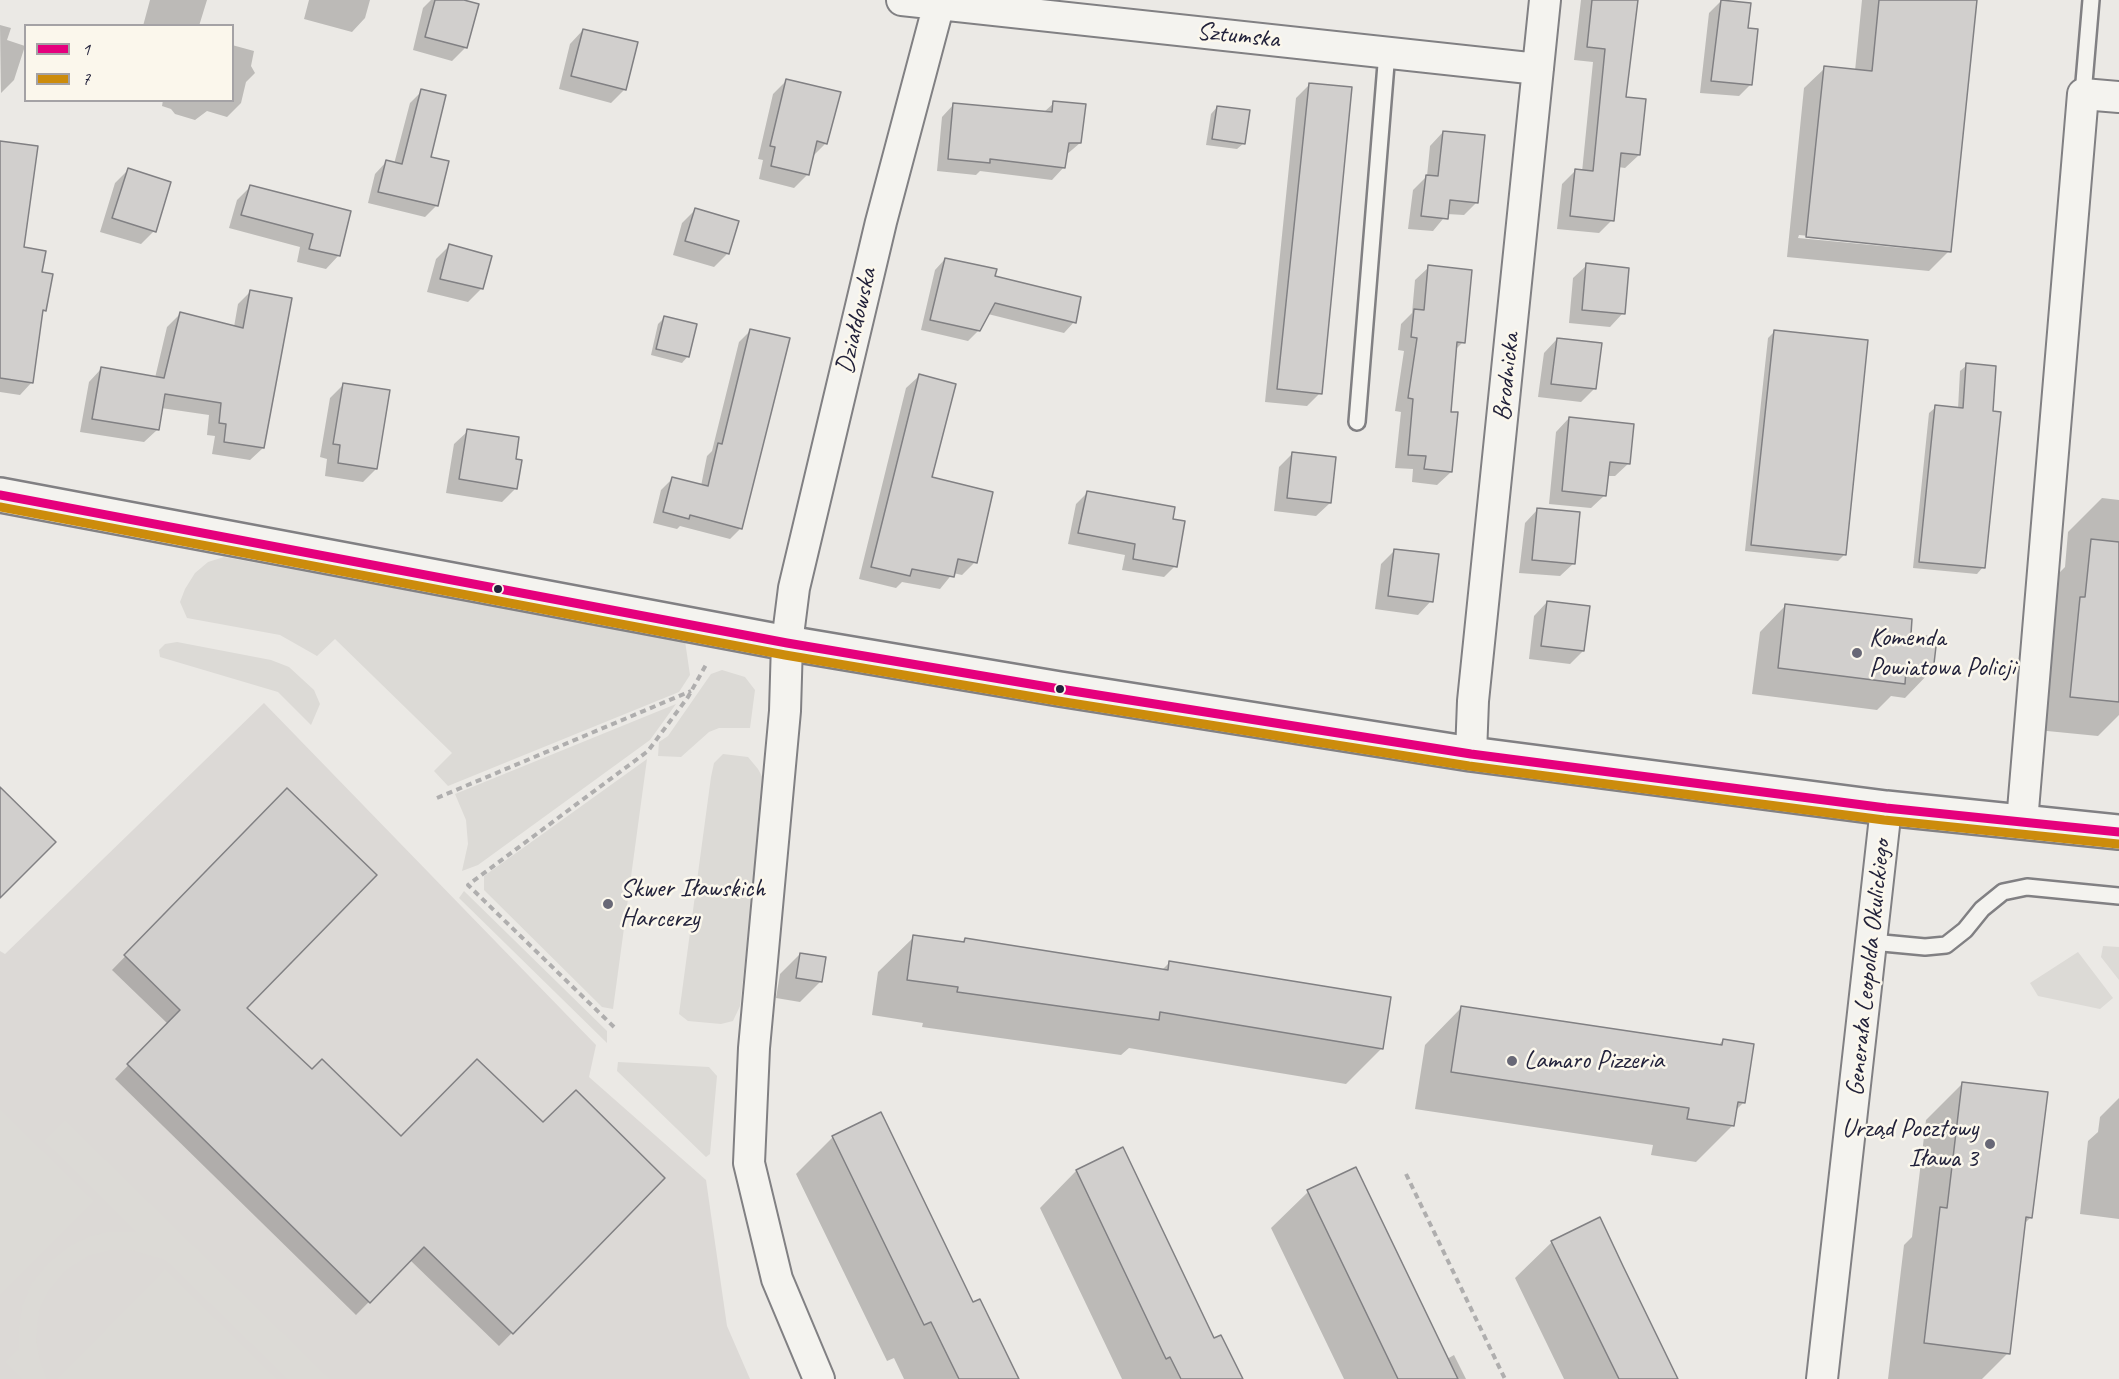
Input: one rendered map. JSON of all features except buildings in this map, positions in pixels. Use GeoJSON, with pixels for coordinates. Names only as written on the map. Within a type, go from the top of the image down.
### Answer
{"type":"FeatureCollection","features":[{"type":"Feature","properties":{"kind":"street","name":"Sztumska"},"geometry":{"type":"LineString","coordinates":[[902,0],[939,1],[1538,69]]}},
{"type":"Feature","properties":{"kind":"street","name":"Brodnicka"},"geometry":{"type":"LineString","coordinates":[[1471,754],[1473,701],[1545,0]]}},
{"type":"Feature","properties":{"kind":"street","name":"Działdowska"},"geometry":{"type":"LineString","coordinates":[[819,1379],[777,1279],[750,1163],[754,1048],[785,711],[787,642],[794,588],[881,222],[939,1]]}},
{"type":"Feature","properties":{"kind":"street"},"geometry":{"type":"LineString","coordinates":[[2022,822],[2083,94],[2119,97]]}},
{"type":"Feature","properties":{"kind":"street"},"geometry":{"type":"LineString","coordinates":[[0,495],[787,642],[1072,691],[1471,754],[1886,808],[2119,832]]}},
{"type":"Feature","properties":{"kind":"street","name":"Generała Leopolda Okulickiego"},"geometry":{"type":"LineString","coordinates":[[1822,1379],[1886,808]]}},
{"type":"Feature","properties":{"kind":"lane"},"geometry":{"type":"LineString","coordinates":[[2083,94],[2091,0]]}},
{"type":"Feature","properties":{"kind":"lane"},"geometry":{"type":"LineString","coordinates":[[1357,422],[1387,52]]}},
{"type":"Feature","properties":{"kind":"lane"},"geometry":{"type":"LineString","coordinates":[[1872,942],[1925,947],[1946,945],[1965,930],[1982,909],[2003,892],[2026,887],[2119,896]]}},
{"type":"Feature","properties":{"kind":"path"},"geometry":{"type":"LineString","coordinates":[[614,1028],[468,885],[648,751],[692,691],[707,663]]}},
{"type":"Feature","properties":{"kind":"path"},"geometry":{"type":"LineString","coordinates":[[437,798],[692,691]]}},
{"type":"Feature","properties":{"kind":"path"},"geometry":{"type":"LineString","coordinates":[[1406,1174],[1505,1379]]}},
{"type":"Feature","properties":{"kind":"shaded area"},"geometry":{"type":"Polygon","coordinates":[[[224,557],[685,641],[690,675],[679,692],[448,786],[434,771],[452,753],[335,639],[317,656],[280,635],[187,618],[180,602],[185,589],[195,573],[208,562],[224,557]]]}},
{"type":"Feature","properties":{"kind":"shaded area"},"geometry":{"type":"Polygon","coordinates":[[[177,642],[271,660],[289,667],[314,690],[320,704],[311,725],[278,692],[160,657],[159,650],[165,644],[177,642]]]}},
{"type":"Feature","properties":{"kind":"shaded area"},"geometry":{"type":"Polygon","coordinates":[[[722,670],[745,677],[755,690],[750,728],[719,728],[709,732],[681,757],[658,756],[659,742],[668,736],[711,674],[722,670]]]}},
{"type":"Feature","properties":{"kind":"shaded area"},"geometry":{"type":"Polygon","coordinates":[[[264,703],[596,1045],[589,1077],[706,1180],[727,1326],[750,1379],[0,1379],[0,951],[5,954],[264,703]]]}},
{"type":"Feature","properties":{"kind":"shaded area"},"geometry":{"type":"Polygon","coordinates":[[[676,704],[650,740],[478,865],[462,871],[468,844],[466,820],[455,794],[676,704]]]}},
{"type":"Feature","properties":{"kind":"shaded area"},"geometry":{"type":"Polygon","coordinates":[[[723,754],[748,757],[765,782],[740,1006],[733,1021],[721,1024],[688,1021],[679,1014],[711,777],[714,763],[723,754]]]}},
{"type":"Feature","properties":{"kind":"shaded area"},"geometry":{"type":"Polygon","coordinates":[[[647,759],[613,1009],[602,1007],[484,890],[484,876],[647,759]]]}},
{"type":"Feature","properties":{"kind":"shaded area"},"geometry":{"type":"Polygon","coordinates":[[[464,891],[607,1031],[607,1043],[459,898],[464,891]]]}},
{"type":"Feature","properties":{"kind":"shaded area"},"geometry":{"type":"Polygon","coordinates":[[[2103,946],[2119,947],[2119,980],[2101,957],[2103,946]]]}},
{"type":"Feature","properties":{"kind":"shaded area"},"geometry":{"type":"Polygon","coordinates":[[[2078,952],[2113,998],[2100,1009],[2038,996],[2030,983],[2078,952]]]}},
{"type":"Feature","properties":{"kind":"shaded area"},"geometry":{"type":"Polygon","coordinates":[[[618,1062],[709,1067],[717,1076],[710,1154],[706,1157],[617,1071],[618,1062]]]}},
{"type":"Feature","properties":{"kind":"shaded area"},"geometry":{"type":"Polygon","coordinates":[[[0,1109],[94,1201],[0,1295],[0,1109]]]}},
{"type":"Feature","properties":{"kind":"shaded area"},"geometry":{"type":"Polygon","coordinates":[[[65,1120],[330,1379],[287,1379],[165,1260],[131,1250],[110,1250],[90,1255],[66,1270],[48,1292],[39,1311],[36,1339],[47,1379],[22,1379],[5,1362],[17,1350],[19,1351],[18,1332],[22,1306],[32,1283],[48,1263],[68,1247],[91,1236],[108,1232],[136,1232],[44,1141],[65,1120]]]}},
{"type":"Feature","properties":{"kind":"shaded area"},"geometry":{"type":"Polygon","coordinates":[[[165,1269],[277,1379],[57,1379],[165,1269]]]}},
{"type":"Feature","properties":{"kind":"transit line","name":"1"},"geometry":{"type":"LineString","coordinates":[[0,495],[787,643],[1060,689],[1471,754],[1886,808],[2119,832]]}},
{"type":"Feature","properties":{"kind":"transit line","name":"7"},"geometry":{"type":"LineString","coordinates":[[0,507],[785,655],[1058,701],[1469,766],[1884,820],[2118,844]]}},
{"type":"Feature","properties":{"kind":"place","name":"Komenda Powiatowa Policji"},"geometry":{"type":"Point","coordinates":[1857,653]}},
{"type":"Feature","properties":{"kind":"place","name":"Skwer Iławskich Harcerzy"},"geometry":{"type":"Point","coordinates":[608,904]}},
{"type":"Feature","properties":{"kind":"place","name":"Lamaro Pizzeria"},"geometry":{"type":"Point","coordinates":[1512,1061]}},
{"type":"Feature","properties":{"kind":"place","name":"Urząd Pocztowy Iława 3"},"geometry":{"type":"Point","coordinates":[1990,1144]}}]}
